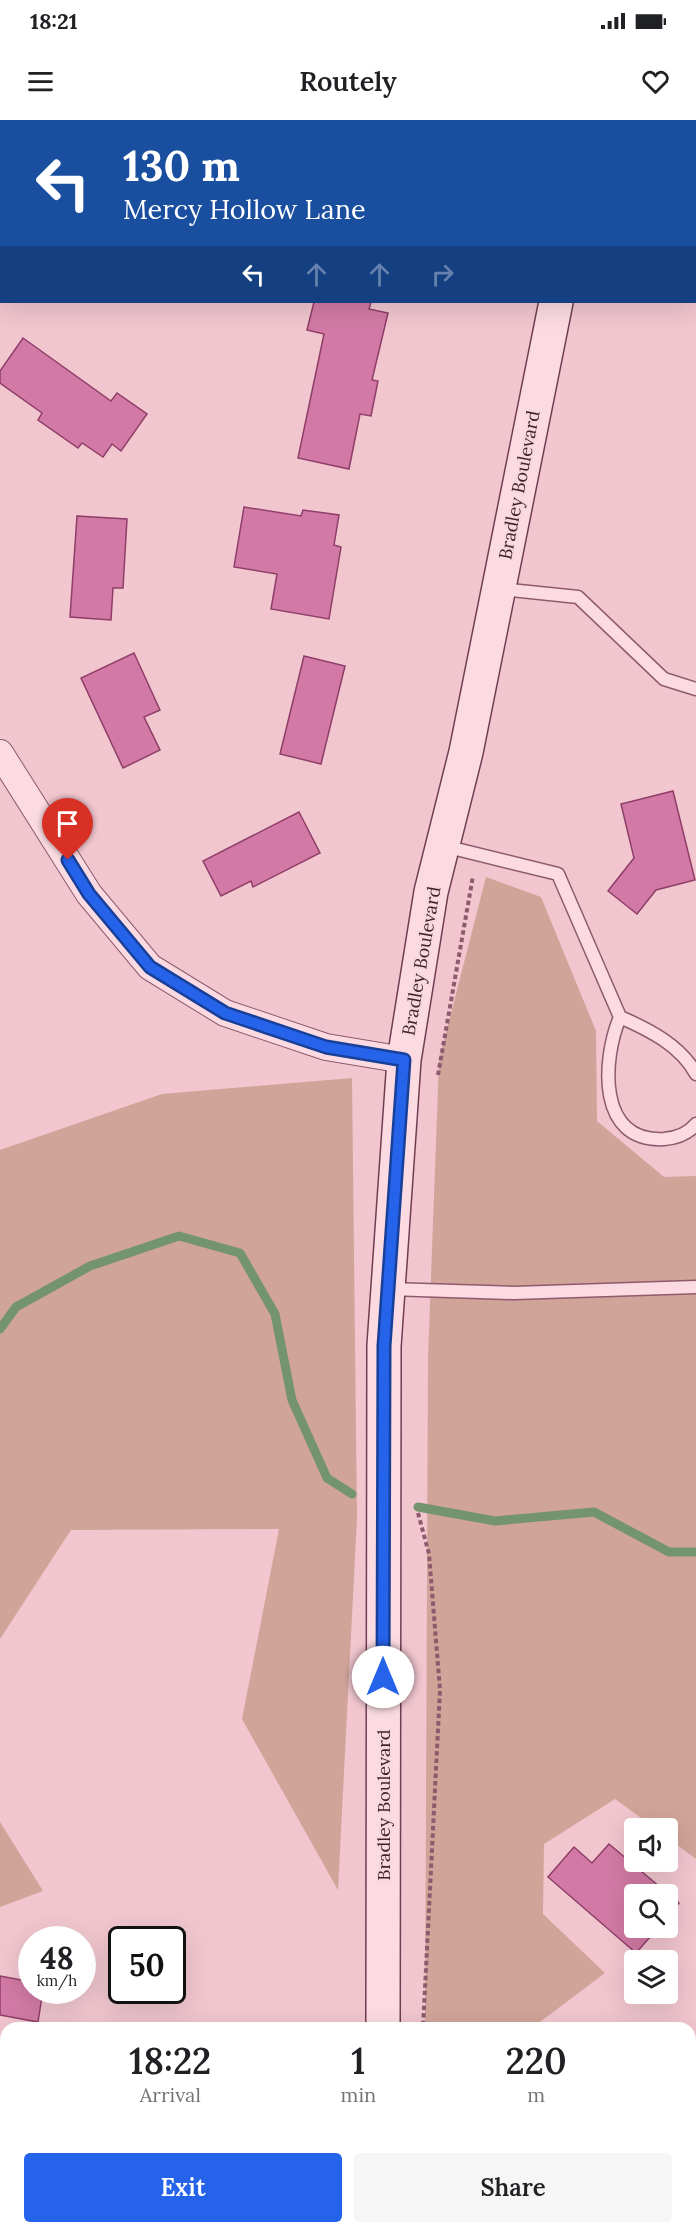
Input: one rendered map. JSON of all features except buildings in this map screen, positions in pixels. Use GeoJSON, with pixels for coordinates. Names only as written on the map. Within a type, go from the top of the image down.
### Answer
{"type":"FeatureCollection","features":[{"type":"Feature","properties":{"kind":"main road","name":"Bradley Boulevard"},"geometry":{"type":"LineString","coordinates":[[383,2022],[384,1373],[404,1060],[431,892],[466,752],[556,303]]}},
{"type":"Feature","properties":{"kind":"street"},"geometry":{"type":"LineString","coordinates":[[0,753],[89,894],[150,967],[225,1013],[326,1047],[404,1060]]}},
{"type":"Feature","properties":{"kind":"lane"},"geometry":{"type":"LineString","coordinates":[[499,588],[578,597],[664,679],[696,689]]}},
{"type":"Feature","properties":{"kind":"lane"},"geometry":{"type":"LineString","coordinates":[[443,846],[558,874],[621,1017],[647,1029],[675,1049],[689,1062],[696,1074]]}},
{"type":"Feature","properties":{"kind":"lane"},"geometry":{"type":"LineString","coordinates":[[621,1017],[610,1040],[608,1063],[608,1086],[614,1110],[629,1131],[655,1139],[676,1138],[696,1124]]}},
{"type":"Feature","properties":{"kind":"lane"},"geometry":{"type":"LineString","coordinates":[[388,1289],[514,1293],[696,1287]]}},
{"type":"Feature","properties":{"kind":"path"},"geometry":{"type":"LineString","coordinates":[[436,1086],[477,854]]}},
{"type":"Feature","properties":{"kind":"path"},"geometry":{"type":"LineString","coordinates":[[415,1502],[429,1554],[440,1690],[423,2022]]}},
{"type":"Feature","properties":{"kind":"shaded area"},"geometry":{"type":"Polygon","coordinates":[[[486,877],[541,897],[596,1031],[597,1121],[664,1177],[696,1176],[696,1859],[678,1846],[678,1818],[641,1818],[615,1799],[544,1844],[543,1914],[605,1973],[540,2022],[425,2022],[428,1358],[439,1060],[486,877]]]}},
{"type":"Feature","properties":{"kind":"shaded area"},"geometry":{"type":"Polygon","coordinates":[[[352,1078],[357,1518],[338,1890],[242,1719],[279,1529],[71,1530],[0,1639],[0,1150],[162,1094],[352,1078]]]}},
{"type":"Feature","properties":{"kind":"shaded area"},"geometry":{"type":"Polygon","coordinates":[[[0,1822],[43,1891],[0,1907],[0,1822]]]}},
{"type":"Feature","properties":{"kind":"waterway"},"geometry":{"type":"LineString","coordinates":[[0,1329],[16,1307],[90,1266],[179,1236],[240,1253],[275,1314],[292,1400],[327,1478],[352,1494]]}},
{"type":"Feature","properties":{"kind":"waterway"},"geometry":{"type":"LineString","coordinates":[[418,1507],[495,1521],[594,1512],[669,1552],[696,1552]]}},
{"type":"Feature","properties":{"kind":"route"},"geometry":{"type":"LineString","coordinates":[[68,860],[89,894],[150,967],[225,1013],[326,1047],[404,1060],[384,1346],[383,1677]]}}]}
